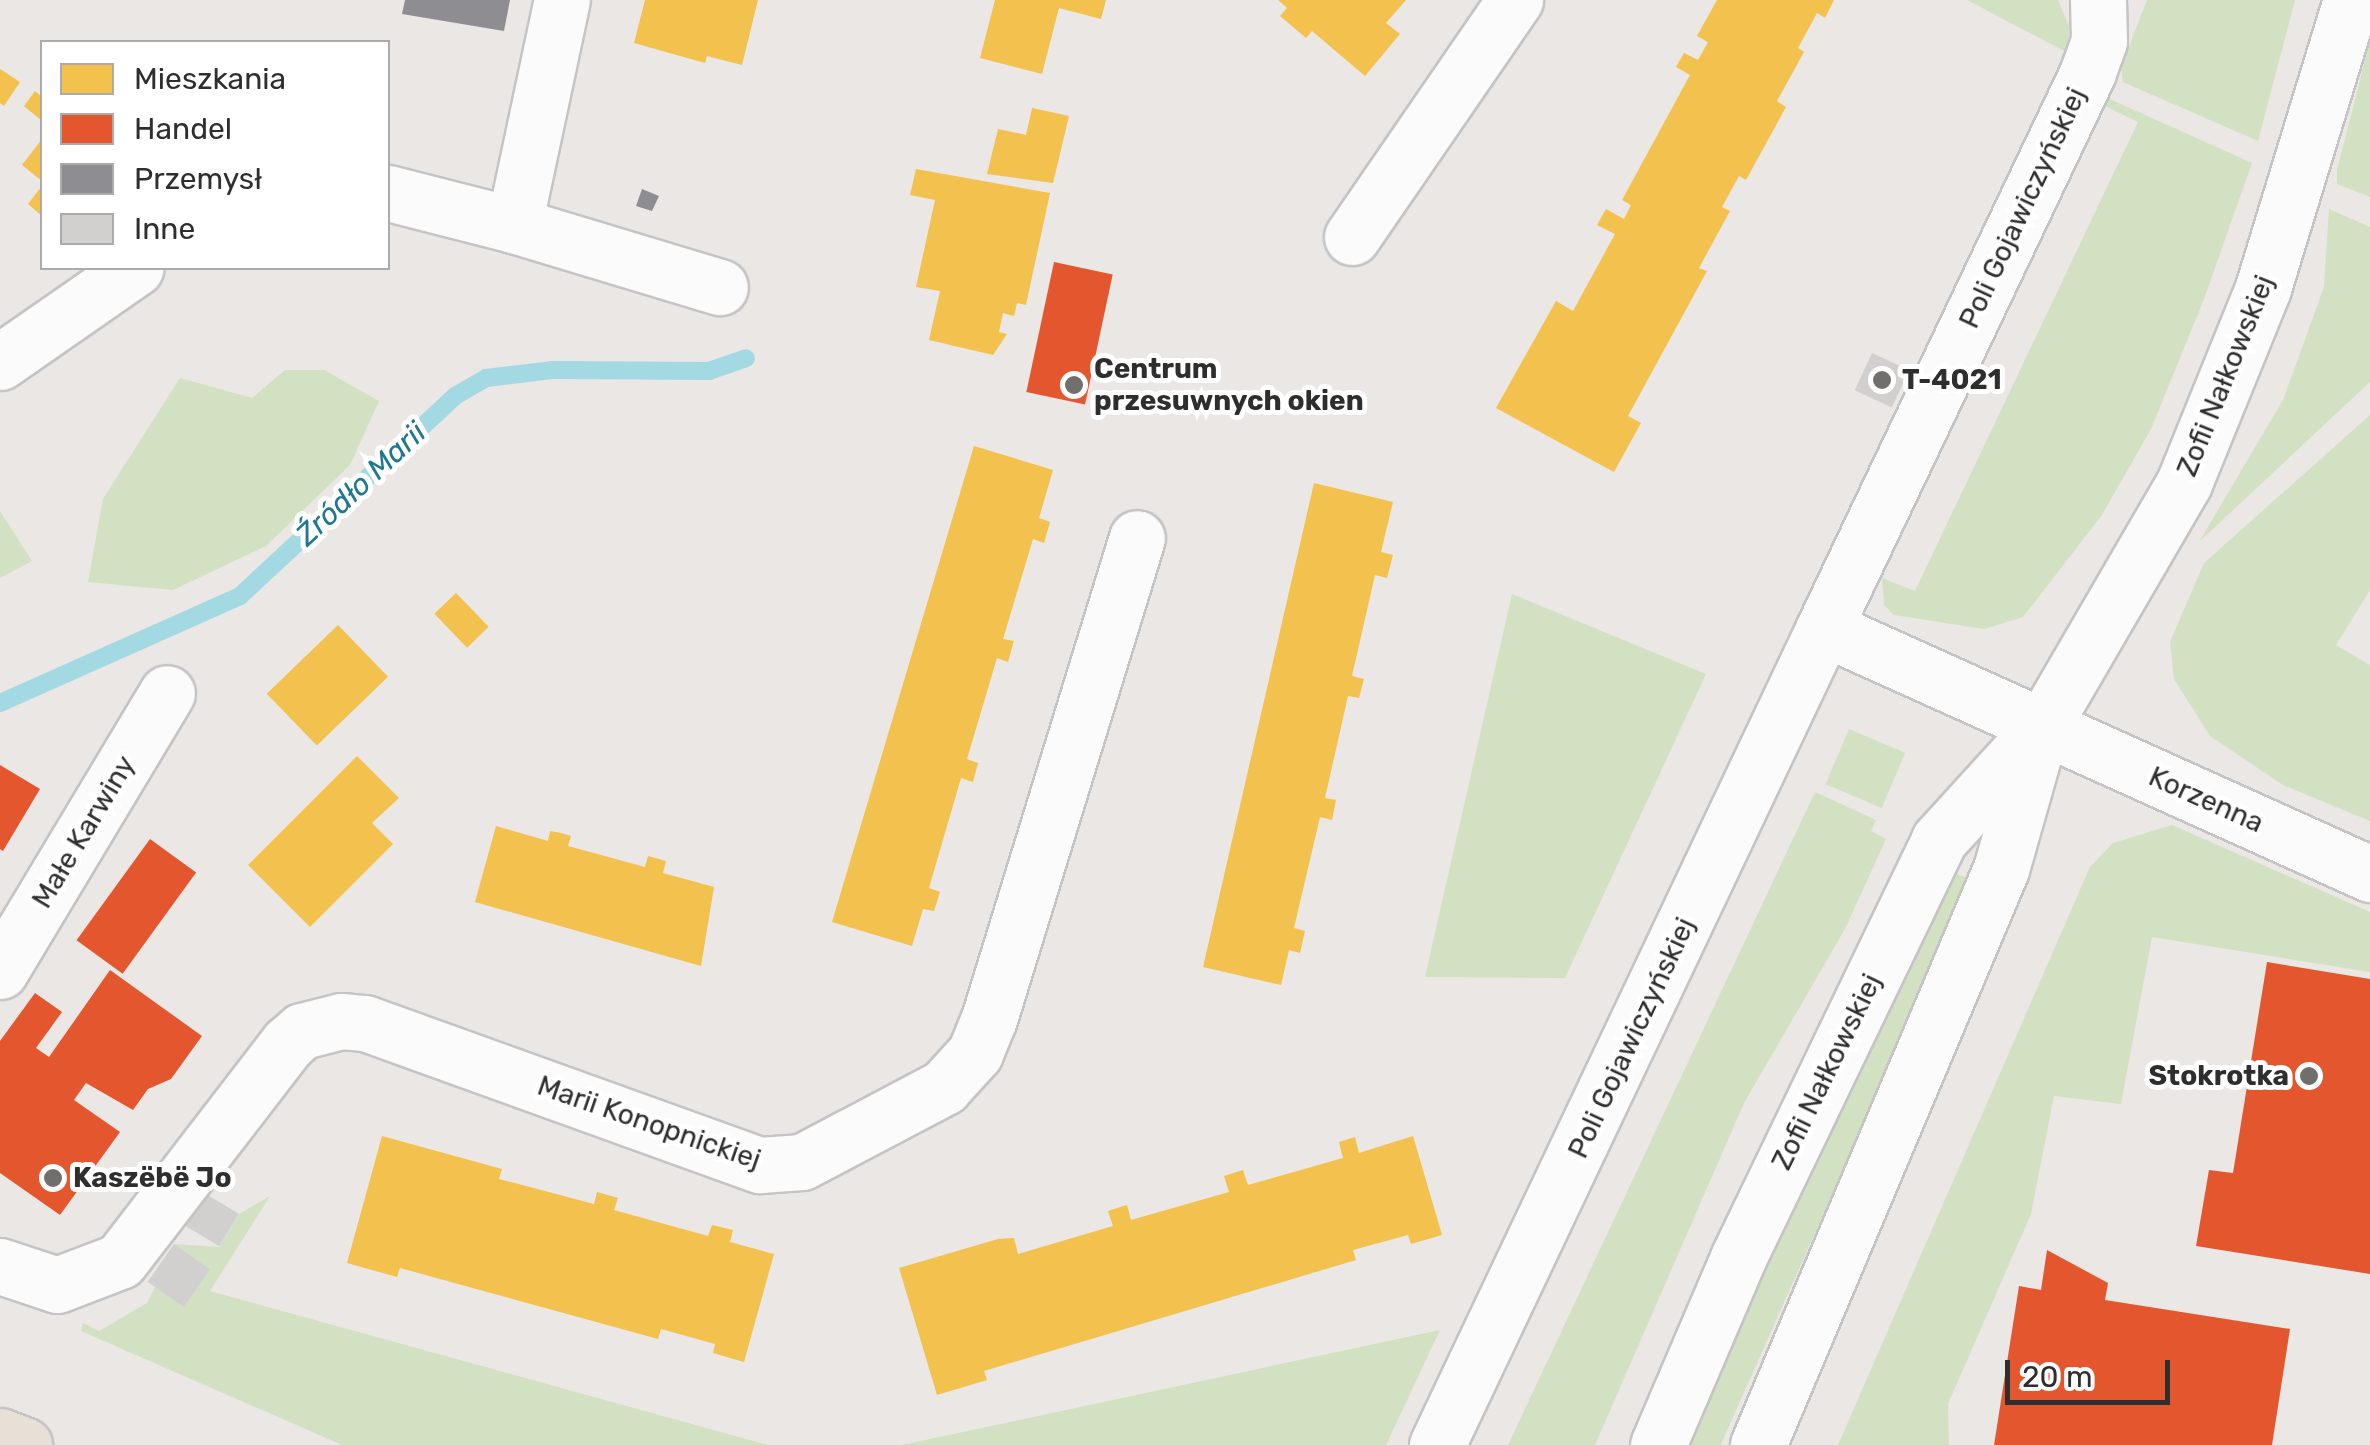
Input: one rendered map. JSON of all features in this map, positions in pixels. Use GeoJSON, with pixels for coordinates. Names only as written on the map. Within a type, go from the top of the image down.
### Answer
{"type":"FeatureCollection","features":[{"type":"Feature","properties":{"kind":"main road"},"geometry":{"type":"LineString","coordinates":[[0,1436],[24,1445]]}},
{"type":"Feature","properties":{"kind":"street"},"geometry":{"type":"LineString","coordinates":[[514,225],[562,0]]}},
{"type":"Feature","properties":{"kind":"street"},"geometry":{"type":"LineString","coordinates":[[1352,237],[1515,0]]}},
{"type":"Feature","properties":{"kind":"street","name":"Poli Gojawiczyńskiej"},"geometry":{"type":"LineString","coordinates":[[1437,1445],[2088,72],[2099,40],[2098,0]]}},
{"type":"Feature","properties":{"kind":"street","name":"Zofii Nałkowskiej"},"geometry":{"type":"LineString","coordinates":[[1658,1445],[1738,1258],[1939,840],[2042,727],[2184,483],[2263,288],[2351,0]]}},
{"type":"Feature","properties":{"kind":"street"},"geometry":{"type":"LineString","coordinates":[[390,194],[514,225],[720,287]]}},
{"type":"Feature","properties":{"kind":"street"},"geometry":{"type":"LineString","coordinates":[[0,362],[132,270]]}},
{"type":"Feature","properties":{"kind":"street","name":"Marii Konopnickiej"},"geometry":{"type":"LineString","coordinates":[[0,1266],[57,1285],[120,1262],[288,1043],[302,1031],[341,1021],[365,1024],[760,1165],[802,1162],[944,1087],[975,1053],[989,1019],[1137,538]]}},
{"type":"Feature","properties":{"kind":"street"},"geometry":{"type":"LineString","coordinates":[[1824,628],[2042,727]]}},
{"type":"Feature","properties":{"kind":"street","name":"Małe Karwiny"},"geometry":{"type":"LineString","coordinates":[[0,971],[167,693]]}},
{"type":"Feature","properties":{"kind":"street","name":"Zofii Nałkowskiej"},"geometry":{"type":"LineString","coordinates":[[1758,1445],[2002,869],[2042,727]]}},
{"type":"Feature","properties":{"kind":"street","name":"Korzenna"},"geometry":{"type":"LineString","coordinates":[[2042,727],[2370,874]]}},
{"type":"Feature","properties":{"kind":"green space"},"geometry":{"type":"Polygon","coordinates":[[[1967,0],[2058,0],[2069,26],[2068,53],[1967,0]]]}},
{"type":"Feature","properties":{"kind":"green space"},"geometry":{"type":"Polygon","coordinates":[[[2147,0],[2295,0],[2258,141],[2123,82],[2121,67],[2147,0]]]}},
{"type":"Feature","properties":{"kind":"green space"},"geometry":{"type":"Polygon","coordinates":[[[2370,41],[2370,197],[2337,184],[2337,170],[2370,41]]]}},
{"type":"Feature","properties":{"kind":"green space"},"geometry":{"type":"Polygon","coordinates":[[[2103,96],[2252,163],[2204,299],[2151,429],[2102,515],[2023,617],[1984,629],[1894,615],[1884,605],[1882,578],[1915,591],[2138,122],[2099,103],[2103,96]]]}},
{"type":"Feature","properties":{"kind":"green space"},"geometry":{"type":"Polygon","coordinates":[[[2329,209],[2370,227],[2370,382],[2199,542],[2283,400],[2324,287],[2329,209]]]}},
{"type":"Feature","properties":{"kind":"green space"},"geometry":{"type":"Polygon","coordinates":[[[285,370],[324,370],[379,401],[350,465],[266,546],[173,590],[88,582],[103,499],[180,378],[252,398],[285,370]]]}},
{"type":"Feature","properties":{"kind":"green space"},"geometry":{"type":"Polygon","coordinates":[[[2370,415],[2370,590],[2336,645],[2370,665],[2370,821],[2283,785],[2210,736],[2174,679],[2170,642],[2204,563],[2370,415]]]}},
{"type":"Feature","properties":{"kind":"green space"},"geometry":{"type":"Polygon","coordinates":[[[0,511],[32,561],[0,578],[0,511]]]}},
{"type":"Feature","properties":{"kind":"green space"},"geometry":{"type":"Polygon","coordinates":[[[1512,594],[1706,674],[1565,978],[1425,977],[1512,594]]]}},
{"type":"Feature","properties":{"kind":"green space"},"geometry":{"type":"Polygon","coordinates":[[[1849,729],[1905,753],[1882,808],[1826,784],[1849,729]]]}},
{"type":"Feature","properties":{"kind":"green space"},"geometry":{"type":"Polygon","coordinates":[[[1815,792],[1876,820],[1871,831],[1886,839],[1845,929],[1744,1103],[1595,1445],[1508,1445],[1815,792]]]}},
{"type":"Feature","properties":{"kind":"green space"},"geometry":{"type":"Polygon","coordinates":[[[2172,825],[2370,912],[2370,972],[2152,937],[2121,1104],[2054,1096],[2031,1214],[1948,1404],[1949,1445],[1838,1445],[2090,867],[2113,843],[2172,825]]]}},
{"type":"Feature","properties":{"kind":"green space"},"geometry":{"type":"Polygon","coordinates":[[[1939,866],[1972,881],[1721,1445],[1683,1442],[1939,866]]]}},
{"type":"Feature","properties":{"kind":"green space"},"geometry":{"type":"Polygon","coordinates":[[[270,1196],[210,1291],[768,1445],[342,1445],[81,1331],[83,1323],[99,1331],[147,1303],[155,1287],[184,1306],[209,1269],[174,1244],[219,1247],[239,1214],[270,1196]]]}},
{"type":"Feature","properties":{"kind":"green space"},"geometry":{"type":"Polygon","coordinates":[[[1440,1330],[1386,1445],[902,1445],[963,1432],[1440,1330]]]}},
{"type":"Feature","properties":{"kind":"building: Mieszkania"},"geometry":{"type":"Polygon","coordinates":[[[645,0],[758,0],[742,65],[707,56],[705,63],[634,43],[645,0]]]}},
{"type":"Feature","properties":{"kind":"building: Mieszkania"},"geometry":{"type":"Polygon","coordinates":[[[995,0],[1106,0],[1101,19],[1059,8],[1042,74],[980,58],[995,0]]]}},
{"type":"Feature","properties":{"kind":"building: Mieszkania"},"geometry":{"type":"Polygon","coordinates":[[[1278,0],[1406,0],[1386,23],[1400,34],[1365,76],[1312,31],[1306,38],[1280,16],[1287,8],[1278,0]]]}},
{"type":"Feature","properties":{"kind":"building: Mieszkania"},"geometry":{"type":"Polygon","coordinates":[[[1717,0],[1834,0],[1825,18],[1817,13],[1798,48],[1804,52],[1777,101],[1786,107],[1746,180],[1739,176],[1722,207],[1730,211],[1699,268],[1707,271],[1628,416],[1641,423],[1614,472],[1496,408],[1556,301],[1573,311],[1615,234],[1597,225],[1606,209],[1624,219],[1631,205],[1622,200],[1690,75],[1676,67],[1684,53],[1698,60],[1708,42],[1697,36],[1717,0]]]}},
{"type":"Feature","properties":{"kind":"building: Mieszkania"},"geometry":{"type":"Polygon","coordinates":[[[0,69],[20,82],[4,106],[0,103],[0,69]]]}},
{"type":"Feature","properties":{"kind":"building: Mieszkania"},"geometry":{"type":"Polygon","coordinates":[[[35,91],[40,95],[40,119],[24,106],[35,91]]]}},
{"type":"Feature","properties":{"kind":"building: Mieszkania"},"geometry":{"type":"Polygon","coordinates":[[[1032,108],[1069,116],[1053,183],[987,174],[998,129],[1026,135],[1032,108]]]}},
{"type":"Feature","properties":{"kind":"building: Mieszkania"},"geometry":{"type":"Polygon","coordinates":[[[40,142],[40,179],[22,165],[40,142]]]}},
{"type":"Feature","properties":{"kind":"building: Mieszkania"},"geometry":{"type":"Polygon","coordinates":[[[916,169],[1050,193],[1026,305],[1017,303],[1014,316],[1003,313],[999,332],[1007,334],[993,355],[929,340],[940,291],[916,287],[935,200],[910,195],[916,169]]]}},
{"type":"Feature","properties":{"kind":"building: Mieszkania"},"geometry":{"type":"Polygon","coordinates":[[[40,189],[40,214],[28,204],[40,189]]]}},
{"type":"Feature","properties":{"kind":"building: Mieszkania"},"geometry":{"type":"Polygon","coordinates":[[[974,446],[1053,470],[1039,518],[1050,522],[1044,543],[1033,539],[1003,639],[1014,641],[1008,662],[997,658],[967,759],[978,763],[973,782],[961,778],[929,888],[940,892],[934,911],[923,909],[912,946],[832,922],[974,446]]]}},
{"type":"Feature","properties":{"kind":"building: Mieszkania"},"geometry":{"type":"Polygon","coordinates":[[[1314,483],[1393,502],[1381,552],[1393,555],[1387,578],[1375,575],[1352,676],[1364,679],[1359,698],[1348,696],[1325,798],[1336,800],[1332,820],[1320,817],[1294,928],[1305,931],[1300,953],[1289,950],[1281,985],[1203,967],[1314,483]]]}},
{"type":"Feature","properties":{"kind":"building: Mieszkania"},"geometry":{"type":"Polygon","coordinates":[[[456,593],[489,627],[467,648],[434,614],[456,593]]]}},
{"type":"Feature","properties":{"kind":"building: Mieszkania"},"geometry":{"type":"Polygon","coordinates":[[[338,625],[388,677],[317,746],[267,694],[338,625]]]}},
{"type":"Feature","properties":{"kind":"building: Mieszkania"},"geometry":{"type":"Polygon","coordinates":[[[357,756],[399,798],[372,823],[393,844],[310,927],[248,865],[357,756]]]}},
{"type":"Feature","properties":{"kind":"building: Mieszkania"},"geometry":{"type":"Polygon","coordinates":[[[496,826],[548,841],[550,831],[561,833],[571,836],[568,846],[645,867],[648,856],[666,861],[663,873],[714,887],[701,966],[475,902],[496,826]]]}},
{"type":"Feature","properties":{"kind":"building: Mieszkania"},"geometry":{"type":"Polygon","coordinates":[[[382,1136],[502,1169],[499,1179],[594,1204],[597,1192],[618,1198],[614,1210],[708,1236],[712,1225],[733,1230],[730,1242],[774,1254],[744,1362],[713,1353],[715,1344],[661,1329],[658,1339],[400,1268],[397,1277],[347,1263],[382,1136]]]}},
{"type":"Feature","properties":{"kind":"building: Mieszkania"},"geometry":{"type":"Polygon","coordinates":[[[1413,1136],[1442,1235],[1411,1244],[1408,1235],[1353,1250],[1356,1260],[984,1371],[987,1380],[937,1395],[899,1268],[998,1239],[1014,1238],[1018,1254],[1113,1226],[1108,1211],[1127,1205],[1131,1220],[1229,1192],[1224,1176],[1243,1170],[1248,1185],[1343,1158],[1339,1142],[1355,1137],[1359,1153],[1413,1136]]]}},
{"type":"Feature","properties":{"kind":"building: Handel"},"geometry":{"type":"Polygon","coordinates":[[[1054,262],[1113,274],[1085,405],[1026,392],[1054,262]]]}},
{"type":"Feature","properties":{"kind":"building: Handel"},"geometry":{"type":"Polygon","coordinates":[[[0,765],[40,789],[3,851],[0,849],[0,765]]]}},
{"type":"Feature","properties":{"kind":"building: Handel"},"geometry":{"type":"Polygon","coordinates":[[[150,839],[196,873],[123,974],[77,940],[150,839]]]}},
{"type":"Feature","properties":{"kind":"building: Handel","name":"Stokrotka"},"geometry":{"type":"Polygon","coordinates":[[[2267,962],[2370,979],[2370,1274],[2196,1246],[2209,1170],[2233,1173],[2267,962]]]}},
{"type":"Feature","properties":{"kind":"building: Handel"},"geometry":{"type":"Polygon","coordinates":[[[110,970],[202,1036],[171,1079],[148,1089],[133,1110],[86,1083],[74,1100],[120,1132],[60,1215],[0,1173],[0,1041],[35,993],[62,1012],[36,1048],[49,1057],[110,970]]]}},
{"type":"Feature","properties":{"kind":"building: Handel"},"geometry":{"type":"Polygon","coordinates":[[[2047,1250],[2108,1283],[2105,1300],[2290,1329],[2272,1445],[1994,1445],[2019,1286],[2041,1290],[2047,1250]]]}},
{"type":"Feature","properties":{"kind":"building: Przemysł"},"geometry":{"type":"Polygon","coordinates":[[[405,0],[510,0],[504,31],[402,14],[405,0]]]}},
{"type":"Feature","properties":{"kind":"building: Przemysł"},"geometry":{"type":"Polygon","coordinates":[[[642,189],[659,196],[652,211],[636,206],[642,189]]]}},
{"type":"Feature","properties":{"kind":"building: Inne","name":"T-4021"},"geometry":{"type":"Polygon","coordinates":[[[1872,353],[1909,370],[1892,407],[1855,390],[1872,353]]]}},
{"type":"Feature","properties":{"kind":"building: Inne"},"geometry":{"type":"Polygon","coordinates":[[[201,1191],[239,1214],[219,1246],[181,1224],[201,1191]]]}},
{"type":"Feature","properties":{"kind":"building: Inne"},"geometry":{"type":"Polygon","coordinates":[[[174,1244],[210,1269],[184,1307],[148,1282],[174,1244]]]}},
{"type":"Feature","properties":{"kind":"waterway","name":"Źródło Marii"},"geometry":{"type":"LineString","coordinates":[[0,703],[240,596],[455,396],[486,378],[552,370],[709,371],[746,358]]}},
{"type":"Feature","properties":{"kind":"place","name":"T-4021"},"geometry":{"type":"Point","coordinates":[1882,380]}},
{"type":"Feature","properties":{"kind":"place","name":"Centrum przesuwnych okien"},"geometry":{"type":"Point","coordinates":[1074,385]}},
{"type":"Feature","properties":{"kind":"place","name":"Stokrotka"},"geometry":{"type":"Point","coordinates":[2309,1076]}},
{"type":"Feature","properties":{"kind":"place","name":"Kaszëbë Jo"},"geometry":{"type":"Point","coordinates":[53,1178]}}]}
